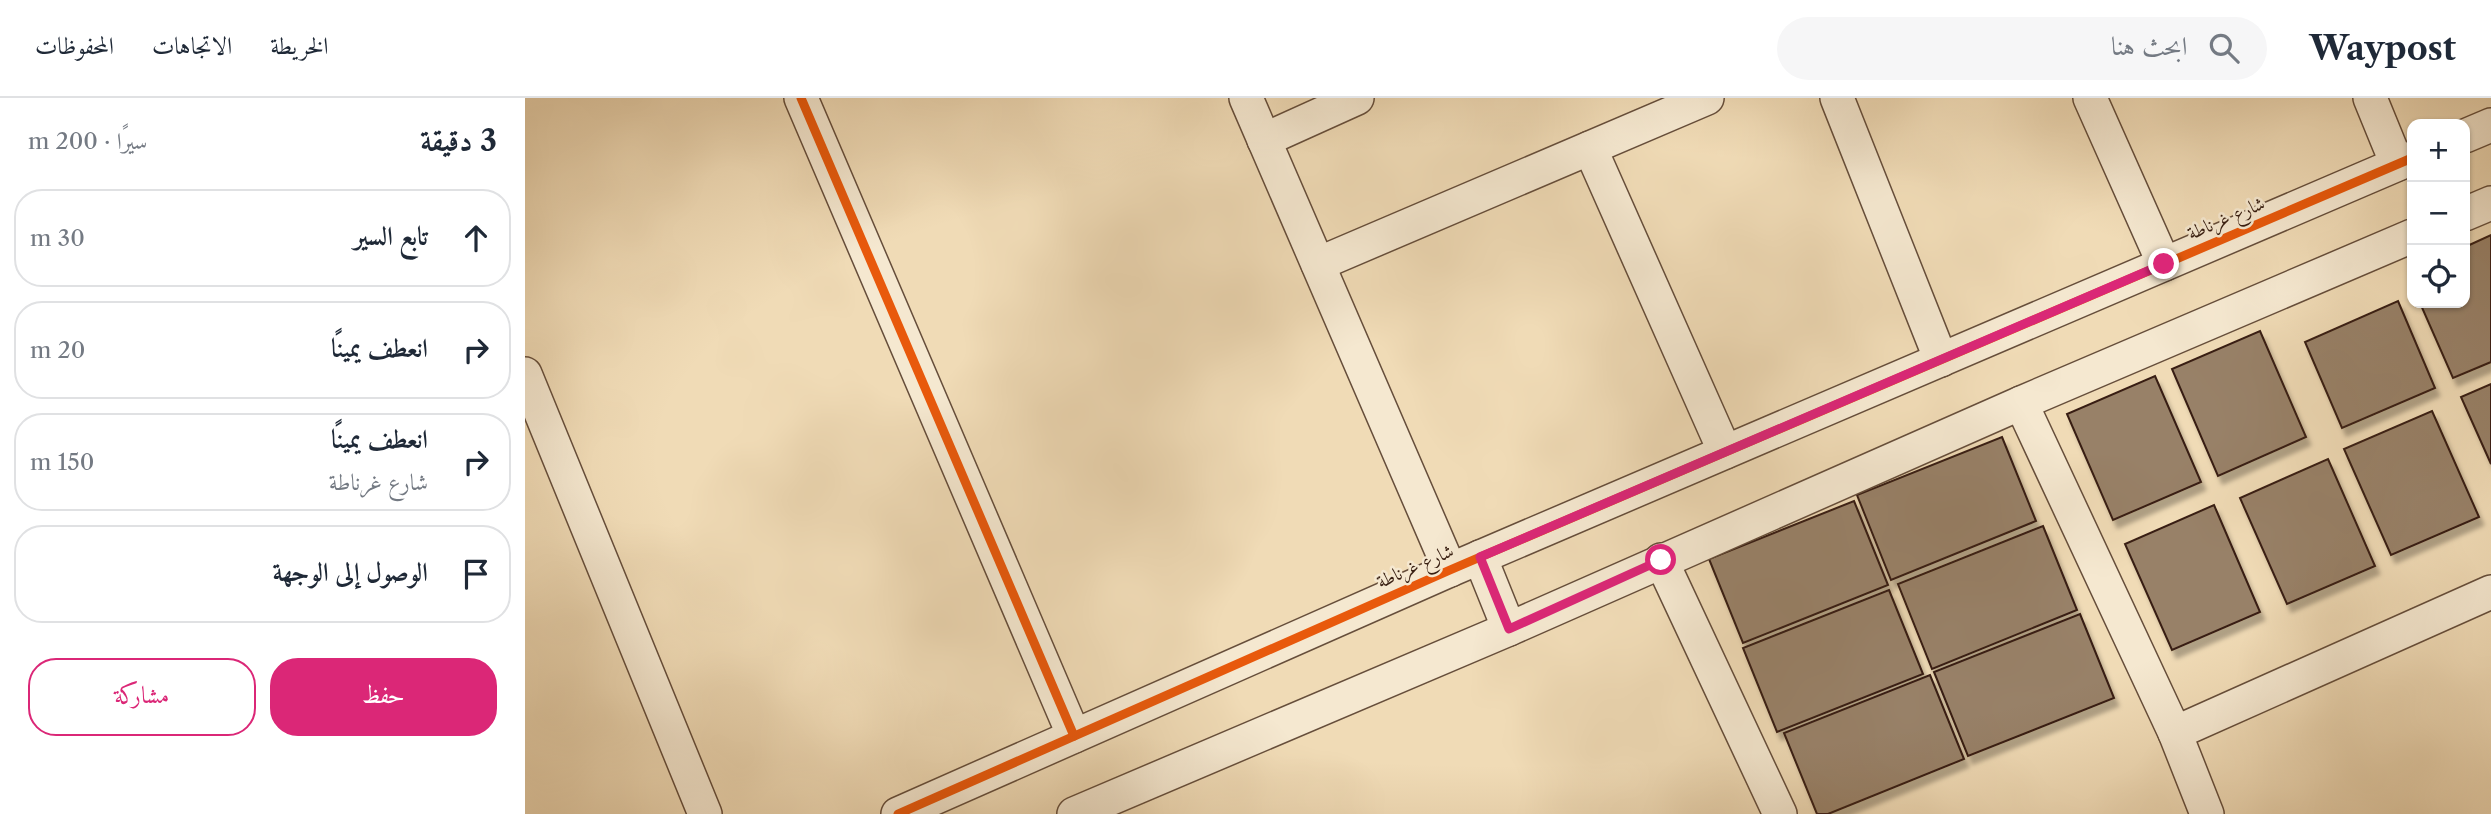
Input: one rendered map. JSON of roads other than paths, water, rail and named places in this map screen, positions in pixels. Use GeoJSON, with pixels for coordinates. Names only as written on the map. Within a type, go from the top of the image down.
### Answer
{"type":"FeatureCollection","features":[{"type":"Feature","properties":{"kind":"street"},"geometry":{"type":"LineString","coordinates":[[801,98],[1074,736]]}},
{"type":"Feature","properties":{"kind":"street"},"geometry":{"type":"LineString","coordinates":[[1246,98],[1450,570]]}},
{"type":"Feature","properties":{"kind":"street"},"geometry":{"type":"LineString","coordinates":[[1264,140],[1357,98]]}},
{"type":"Feature","properties":{"kind":"street"},"geometry":{"type":"LineString","coordinates":[[1318,264],[1707,98]]}},
{"type":"Feature","properties":{"kind":"street"},"geometry":{"type":"LineString","coordinates":[[1837,98],[1941,360]]}},
{"type":"Feature","properties":{"kind":"street"},"geometry":{"type":"LineString","coordinates":[[2090,98],[2164,264]]}},
{"type":"Feature","properties":{"kind":"street"},"geometry":{"type":"LineString","coordinates":[[2370,98],[2405,161]]}},
{"type":"Feature","properties":{"kind":"street"},"geometry":{"type":"LineString","coordinates":[[2470,134],[2491,124]]}},
{"type":"Feature","properties":{"kind":"street"},"geometry":{"type":"LineString","coordinates":[[1590,148],[1725,452]]}},
{"type":"Feature","properties":{"kind":"street","name":"شارع غرناطة"},"geometry":{"type":"LineString","coordinates":[[898,814],[1480,557],[2405,161]]}},
{"type":"Feature","properties":{"kind":"street"},"geometry":{"type":"LineString","coordinates":[[2470,212],[2491,203]]}},
{"type":"Feature","properties":{"kind":"street"},"geometry":{"type":"LineString","coordinates":[[1074,814],[1509,629],[2021,403],[2407,238]]}},
{"type":"Feature","properties":{"kind":"street"},"geometry":{"type":"LineString","coordinates":[[525,374],[705,814]]}},
{"type":"Feature","properties":{"kind":"street"},"geometry":{"type":"LineString","coordinates":[[2021,403],[2175,733],[2207,814]]}},
{"type":"Feature","properties":{"kind":"street"},"geometry":{"type":"LineString","coordinates":[[1480,557],[1509,629]]}},
{"type":"Feature","properties":{"kind":"street"},"geometry":{"type":"LineString","coordinates":[[1661,560],[1780,814]]}},
{"type":"Feature","properties":{"kind":"street"},"geometry":{"type":"LineString","coordinates":[[2175,733],[2491,592]]}}]}
